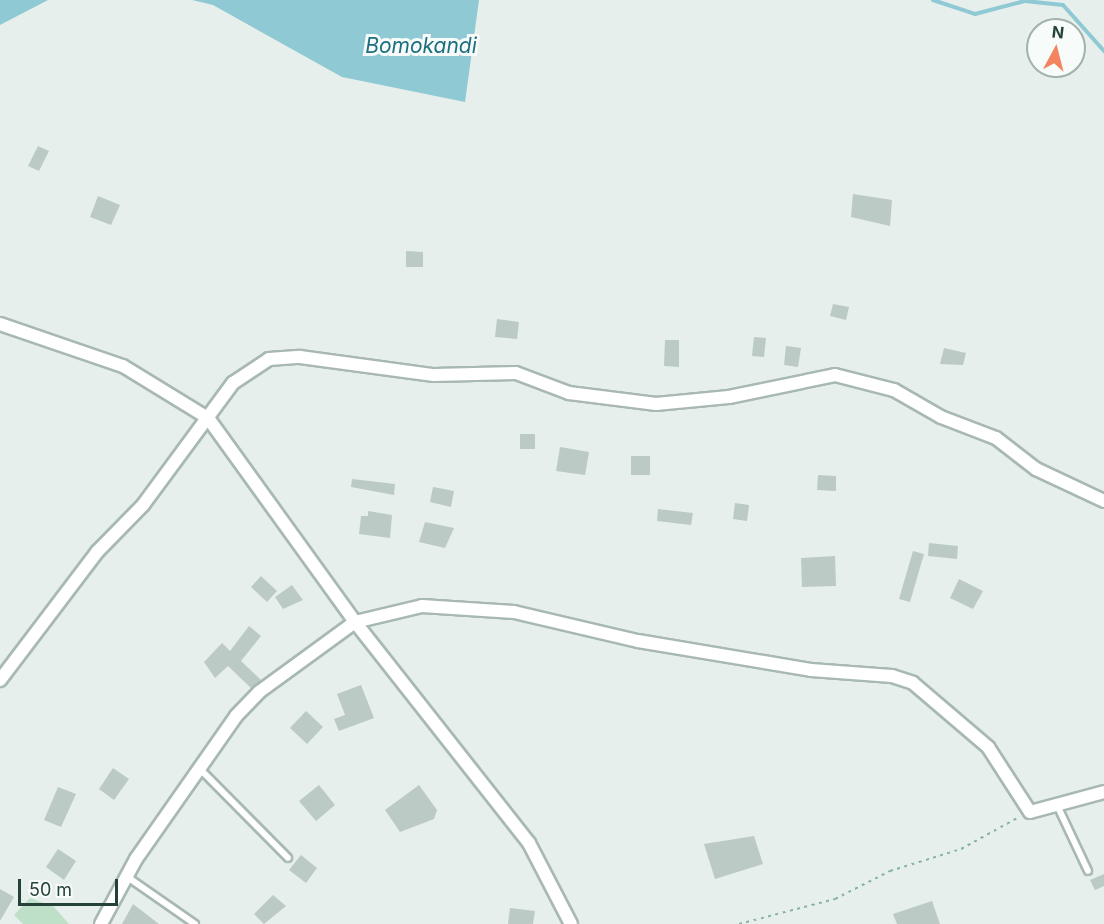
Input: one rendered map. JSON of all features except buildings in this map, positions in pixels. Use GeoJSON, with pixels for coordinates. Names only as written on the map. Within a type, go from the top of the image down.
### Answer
{"type":"FeatureCollection","features":[{"type":"Feature","properties":{"kind":"street"},"geometry":{"type":"LineString","coordinates":[[0,324],[123,366],[208,418],[355,622],[529,843],[571,924]]}},
{"type":"Feature","properties":{"kind":"street"},"geometry":{"type":"LineString","coordinates":[[0,680],[208,418],[233,383],[269,359],[300,357],[434,375],[516,373],[569,393],[656,404],[729,398],[835,375],[894,390],[941,417],[996,438],[1036,469],[1104,501]]}},
{"type":"Feature","properties":{"kind":"street"},"geometry":{"type":"LineString","coordinates":[[101,924],[126,876],[200,769],[260,692],[355,622],[422,606],[475,606],[811,670],[892,676],[913,683],[988,747],[1030,812],[1056,803],[1104,792]]}},
{"type":"Feature","properties":{"kind":"lane"},"geometry":{"type":"LineString","coordinates":[[200,769],[288,858]]}},
{"type":"Feature","properties":{"kind":"lane"},"geometry":{"type":"LineString","coordinates":[[1056,803],[1088,871]]}},
{"type":"Feature","properties":{"kind":"lane"},"geometry":{"type":"LineString","coordinates":[[126,876],[195,924]]}},
{"type":"Feature","properties":{"kind":"path"},"geometry":{"type":"LineString","coordinates":[[739,924],[835,899],[890,871],[961,849],[1030,812]]}},
{"type":"Feature","properties":{"kind":"green space"},"geometry":{"type":"Polygon","coordinates":[[[30,898],[54,907],[69,924],[23,924],[14,915],[30,898]]]}},
{"type":"Feature","properties":{"kind":"water"},"geometry":{"type":"Polygon","coordinates":[[[0,0],[48,0],[0,25],[0,0]]]}},
{"type":"Feature","properties":{"kind":"water","name":"Bomokandi"},"geometry":{"type":"Polygon","coordinates":[[[192,0],[479,0],[465,102],[342,77],[213,5],[192,0]]]}},
{"type":"Feature","properties":{"kind":"waterway"},"geometry":{"type":"LineString","coordinates":[[933,0],[975,14],[1025,1],[1063,5],[1104,51]]}}]}
